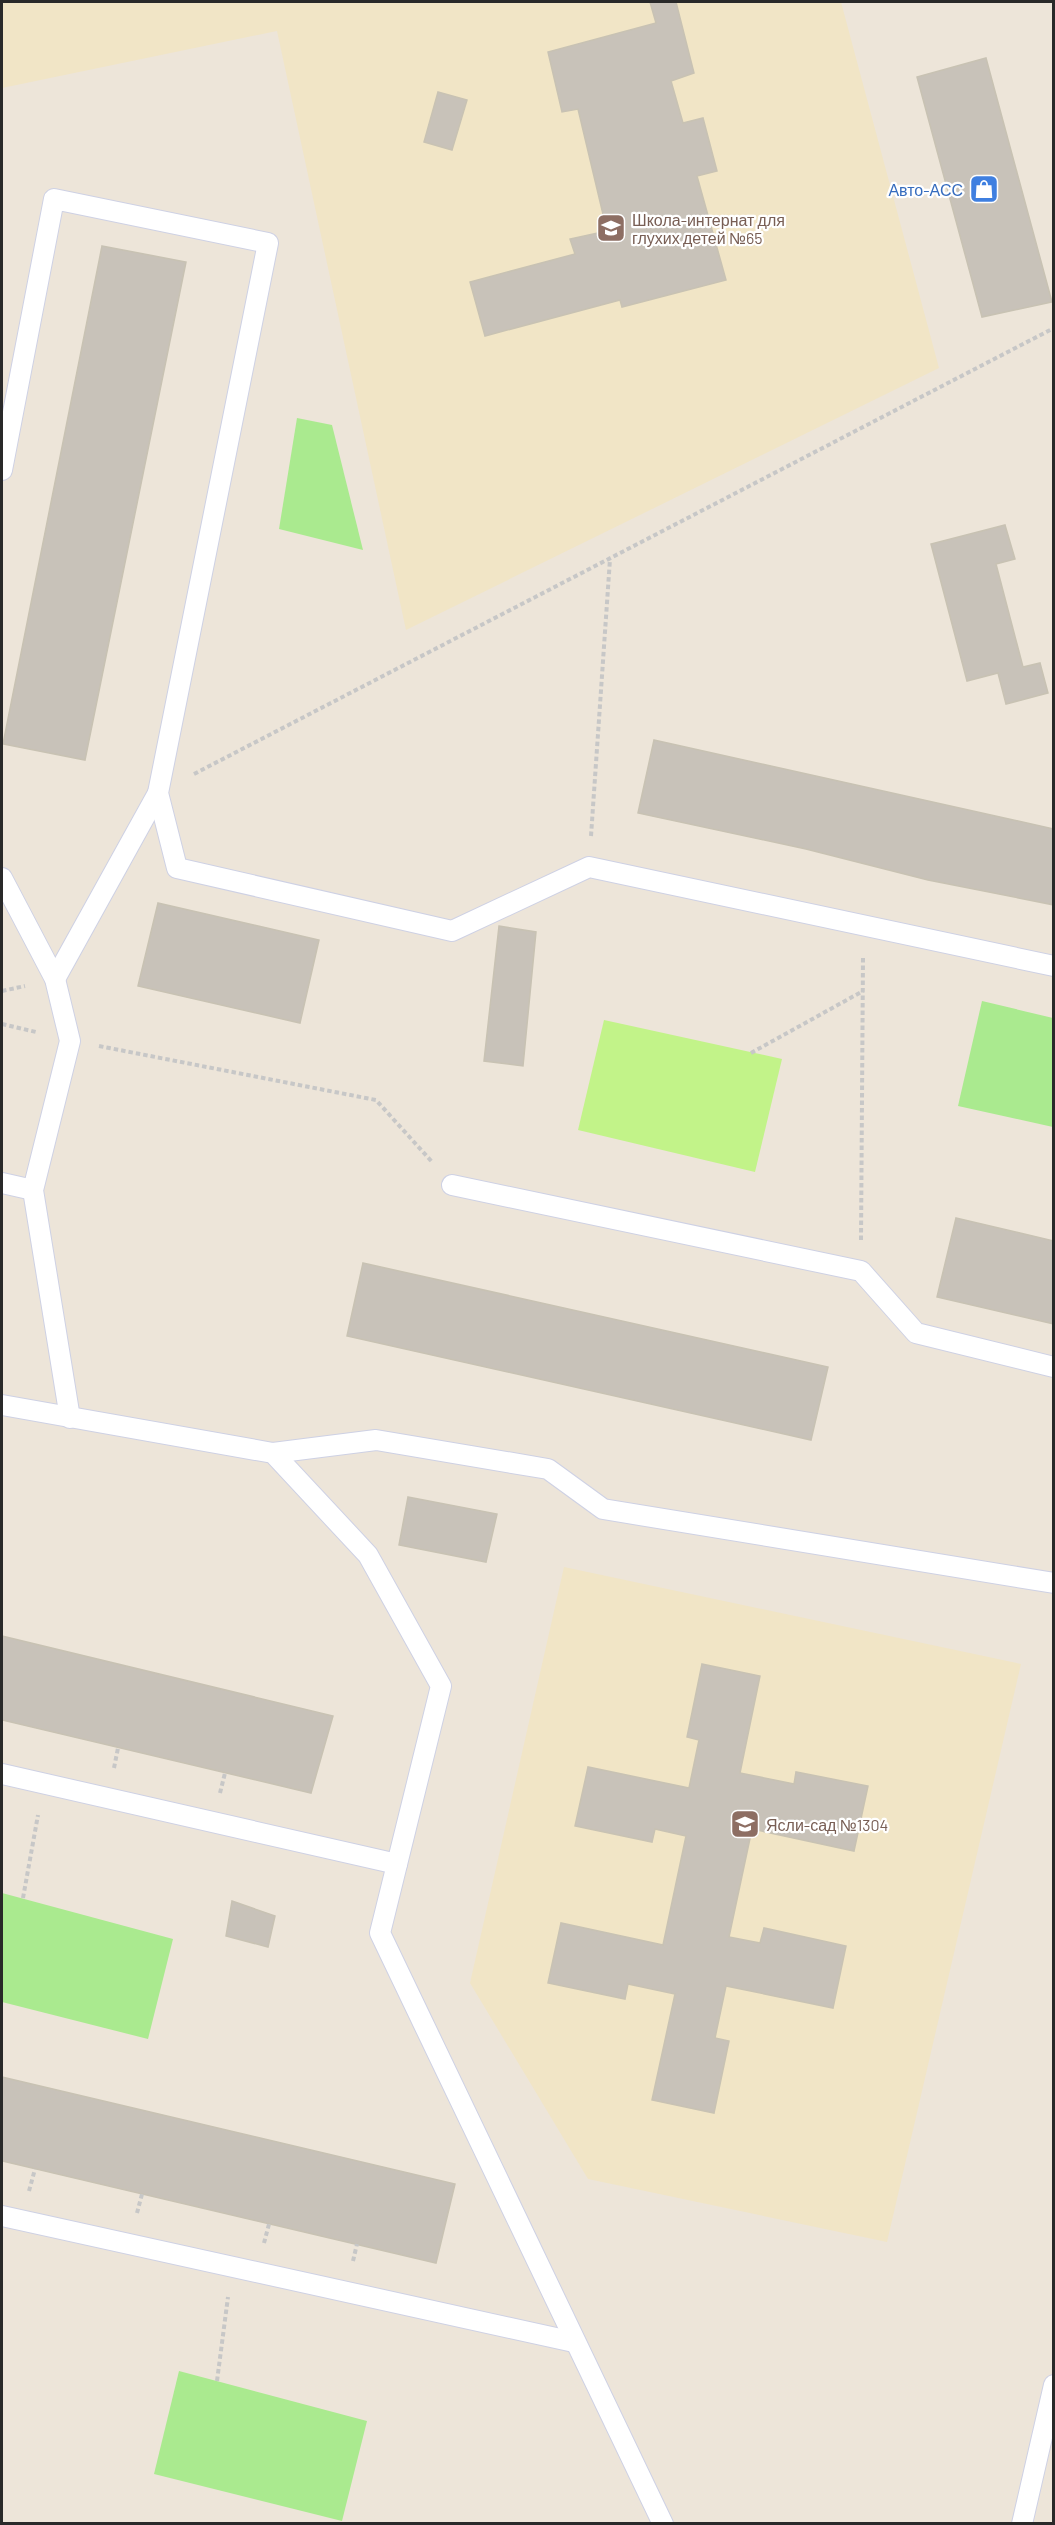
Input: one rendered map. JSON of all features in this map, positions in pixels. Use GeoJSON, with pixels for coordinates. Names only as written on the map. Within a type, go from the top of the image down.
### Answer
{"type":"FeatureCollection","features":[{"type":"Feature","properties":{"kind":"lane"},"geometry":{"type":"LineString","coordinates":[[2,471],[54,199],[268,243],[158,793],[55,979]]}},
{"type":"Feature","properties":{"kind":"lane"},"geometry":{"type":"LineString","coordinates":[[158,793],[177,868],[452,931],[589,867],[1053,966]]}},
{"type":"Feature","properties":{"kind":"lane"},"geometry":{"type":"LineString","coordinates":[[2,878],[55,979],[70,1041],[33,1190],[70,1418]]}},
{"type":"Feature","properties":{"kind":"lane"},"geometry":{"type":"LineString","coordinates":[[2,1183],[33,1190]]}},
{"type":"Feature","properties":{"kind":"lane"},"geometry":{"type":"LineString","coordinates":[[452,1185],[861,1271],[916,1332],[1053,1367]]}},
{"type":"Feature","properties":{"kind":"lane"},"geometry":{"type":"LineString","coordinates":[[2,1404],[273,1454],[376,1440],[548,1469],[603,1509],[1053,1583]]}},
{"type":"Feature","properties":{"kind":"lane"},"geometry":{"type":"LineString","coordinates":[[273,1454],[368,1555],[441,1686],[380,1933],[574,2342],[663,2523]]}},
{"type":"Feature","properties":{"kind":"lane"},"geometry":{"type":"LineString","coordinates":[[2,1774],[397,1864]]}},
{"type":"Feature","properties":{"kind":"lane"},"geometry":{"type":"LineString","coordinates":[[2,2216],[574,2342]]}},
{"type":"Feature","properties":{"kind":"lane"},"geometry":{"type":"LineString","coordinates":[[1022,2523],[1053,2385]]}},
{"type":"Feature","properties":{"kind":"path"},"geometry":{"type":"LineString","coordinates":[[158,793],[1053,328]]}},
{"type":"Feature","properties":{"kind":"path"},"geometry":{"type":"LineString","coordinates":[[589,867],[610,558]]}},
{"type":"Feature","properties":{"kind":"path"},"geometry":{"type":"LineString","coordinates":[[861,1271],[863,926]]}},
{"type":"Feature","properties":{"kind":"path"},"geometry":{"type":"LineString","coordinates":[[752,1053],[863,991]]}},
{"type":"Feature","properties":{"kind":"path"},"geometry":{"type":"LineString","coordinates":[[2,1024],[70,1041],[376,1100],[452,1185]]}},
{"type":"Feature","properties":{"kind":"path"},"geometry":{"type":"LineString","coordinates":[[23,1898],[39,1808]]}},
{"type":"Feature","properties":{"kind":"path"},"geometry":{"type":"LineString","coordinates":[[217,2381],[232,2267]]}},
{"type":"Feature","properties":{"kind":"shaded area","name":"Школа-интернат для глухих детей №65"},"geometry":{"type":"Polygon","coordinates":[[[2,2],[841,2],[939,368],[406,630],[277,31],[2,88],[2,2]]]}},
{"type":"Feature","properties":{"kind":"shaded area","name":"Ясли-сад №1304"},"geometry":{"type":"Polygon","coordinates":[[[564,1567],[1021,1664],[887,2242],[588,2179],[470,1983],[564,1567]]]}},
{"type":"Feature","properties":{"kind":"green space"},"geometry":{"type":"Polygon","coordinates":[[[297,418],[332,425],[363,550],[279,529],[297,418]]]}},
{"type":"Feature","properties":{"kind":"green space"},"geometry":{"type":"Polygon","coordinates":[[[982,1001],[1053,1018],[1053,1127],[958,1106],[982,1001]]]}},
{"type":"Feature","properties":{"kind":"green space"},"geometry":{"type":"Polygon","coordinates":[[[604,1020],[782,1059],[755,1172],[578,1130],[604,1020]]]}},
{"type":"Feature","properties":{"kind":"green space"},"geometry":{"type":"Polygon","coordinates":[[[2,1893],[173,1939],[148,2039],[2,2002],[2,1893]]]}},
{"type":"Feature","properties":{"kind":"green space"},"geometry":{"type":"Polygon","coordinates":[[[179,2371],[367,2421],[342,2521],[154,2474],[179,2371]]]}},
{"type":"Feature","properties":{"kind":"building"},"geometry":{"type":"Polygon","coordinates":[[[650,2],[676,2],[694,73],[671,81],[683,123],[703,118],[717,171],[697,176],[726,280],[622,307],[620,300],[485,336],[470,282],[575,254],[570,239],[607,231],[578,109],[562,112],[548,52],[656,23],[650,2]]]}},
{"type":"Feature","properties":{"kind":"building","name":"Авто-АСС"},"geometry":{"type":"Polygon","coordinates":[[[986,58],[1052,302],[982,317],[917,77],[986,58]]]}},
{"type":"Feature","properties":{"kind":"building"},"geometry":{"type":"Polygon","coordinates":[[[438,92],[467,100],[452,150],[424,142],[438,92]]]}},
{"type":"Feature","properties":{"kind":"building"},"geometry":{"type":"Polygon","coordinates":[[[102,246],[186,262],[85,760],[3,744],[102,246]]]}},
{"type":"Feature","properties":{"kind":"building"},"geometry":{"type":"Polygon","coordinates":[[[1005,525],[1015,559],[996,564],[1023,667],[1040,663],[1048,693],[1006,704],[998,673],[967,681],[931,544],[1005,525]]]}},
{"type":"Feature","properties":{"kind":"building"},"geometry":{"type":"Polygon","coordinates":[[[654,740],[1054,829],[1054,905],[928,880],[806,849],[638,813],[654,740]]]}},
{"type":"Feature","properties":{"kind":"building"},"geometry":{"type":"Polygon","coordinates":[[[158,903],[319,940],[300,1023],[138,986],[158,903]]]}},
{"type":"Feature","properties":{"kind":"building"},"geometry":{"type":"Polygon","coordinates":[[[499,926],[536,932],[523,1066],[484,1061],[499,926]]]}},
{"type":"Feature","properties":{"kind":"building"},"geometry":{"type":"Polygon","coordinates":[[[956,1218],[1054,1241],[1054,1324],[937,1297],[956,1218]]]}},
{"type":"Feature","properties":{"kind":"building"},"geometry":{"type":"Polygon","coordinates":[[[363,1263],[828,1367],[811,1440],[347,1336],[363,1263]]]}},
{"type":"Feature","properties":{"kind":"building"},"geometry":{"type":"Polygon","coordinates":[[[408,1497],[497,1514],[486,1562],[399,1545],[408,1497]]]}},
{"type":"Feature","properties":{"kind":"building"},"geometry":{"type":"Polygon","coordinates":[[[2,1636],[333,1716],[311,1793],[2,1720],[2,1636]]]}},
{"type":"Feature","properties":{"kind":"building"},"geometry":{"type":"Polygon","coordinates":[[[702,1664],[760,1676],[740,1773],[794,1784],[796,1772],[868,1786],[854,1851],[752,1829],[729,1937],[760,1943],[764,1928],[846,1946],[833,2008],[726,1986],[715,2038],[729,2041],[714,2113],[652,2100],[675,1994],[628,1984],[625,1999],[548,1983],[561,1923],[663,1945],[686,1836],[655,1829],[652,1842],[575,1826],[588,1767],[689,1788],[699,1740],[687,1737],[702,1664]]]}},
{"type":"Feature","properties":{"kind":"building"},"geometry":{"type":"Polygon","coordinates":[[[232,1901],[275,1916],[268,1947],[226,1936],[232,1901]]]}},
{"type":"Feature","properties":{"kind":"building"},"geometry":{"type":"Polygon","coordinates":[[[2,2077],[455,2184],[436,2263],[2,2161],[2,2077]]]}},
{"type":"Feature","properties":{"kind":"place","name":"Авто-АСС"},"geometry":{"type":"Point","coordinates":[984,189]}},
{"type":"Feature","properties":{"kind":"place","name":"Школа-интернат для глухих детей №65"},"geometry":{"type":"Point","coordinates":[611,228]}},
{"type":"Feature","properties":{"kind":"place","name":"Ясли-сад №1304"},"geometry":{"type":"Point","coordinates":[745,1824]}}]}
